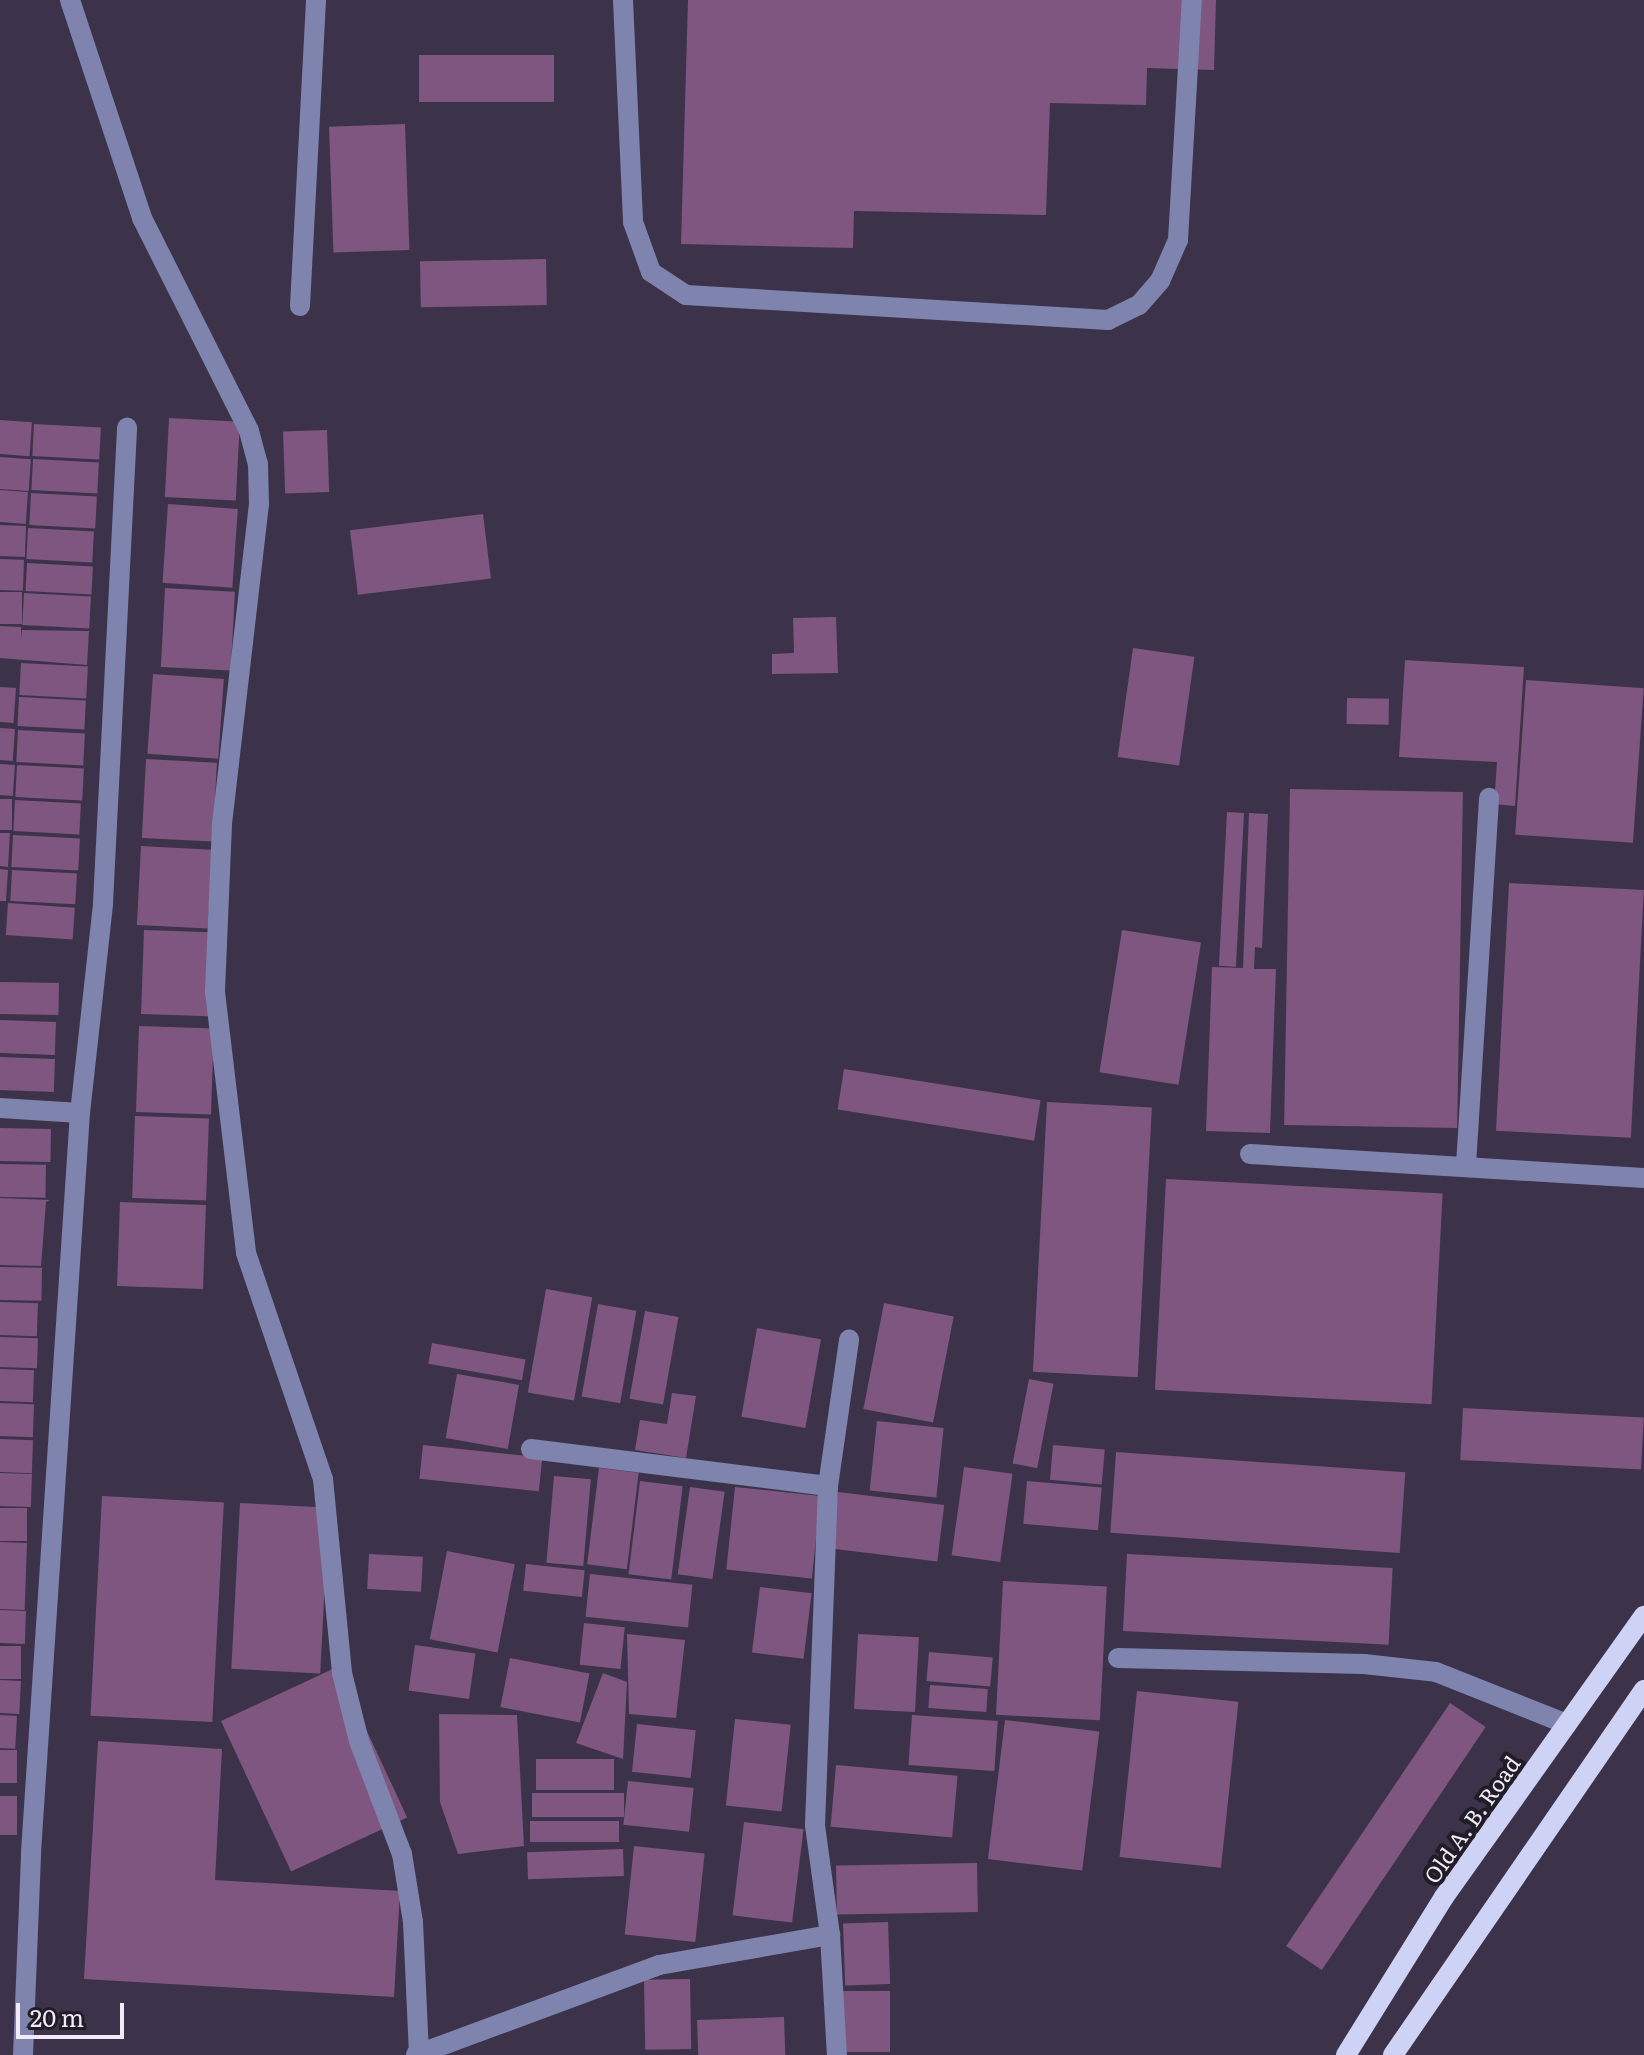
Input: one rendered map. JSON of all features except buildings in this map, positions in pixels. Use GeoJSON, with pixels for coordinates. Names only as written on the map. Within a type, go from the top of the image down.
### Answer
{"type":"FeatureCollection","features":[{"type":"Feature","properties":{"kind":"main road","name":"Old A. B. Road"},"geometry":{"type":"LineString","coordinates":[[1346,2055],[1444,1897],[1644,1616]]}},
{"type":"Feature","properties":{"kind":"main road"},"geometry":{"type":"LineString","coordinates":[[1393,2055],[1644,1690]]}},
{"type":"Feature","properties":{"kind":"street"},"geometry":{"type":"LineString","coordinates":[[70,0],[142,218],[249,431],[258,464],[259,504],[222,824],[215,992],[246,1253],[323,1479],[342,1673],[359,1741],[402,1854],[413,1922],[418,2054],[659,1965],[830,1935]]}},
{"type":"Feature","properties":{"kind":"street"},"geometry":{"type":"LineString","coordinates":[[300,306],[316,0]]}},
{"type":"Feature","properties":{"kind":"street"},"geometry":{"type":"LineString","coordinates":[[623,0],[633,222],[651,272],[686,295],[1108,320],[1139,305],[1160,281],[1178,240],[1192,0]]}},
{"type":"Feature","properties":{"kind":"street"},"geometry":{"type":"LineString","coordinates":[[23,2055],[31,1852],[80,1113],[103,903],[127,428]]}},
{"type":"Feature","properties":{"kind":"street"},"geometry":{"type":"LineString","coordinates":[[1466,1165],[1489,798]]}},
{"type":"Feature","properties":{"kind":"street"},"geometry":{"type":"LineString","coordinates":[[0,1108],[80,1113]]}},
{"type":"Feature","properties":{"kind":"street"},"geometry":{"type":"LineString","coordinates":[[1250,1154],[1644,1178]]}},
{"type":"Feature","properties":{"kind":"street"},"geometry":{"type":"LineString","coordinates":[[837,2055],[830,1935],[815,1825],[828,1486],[849,1340]]}},
{"type":"Feature","properties":{"kind":"street"},"geometry":{"type":"LineString","coordinates":[[531,1449],[828,1486]]}},
{"type":"Feature","properties":{"kind":"street"},"geometry":{"type":"LineString","coordinates":[[1118,1658],[1364,1664],[1436,1672],[1567,1724]]}}]}
